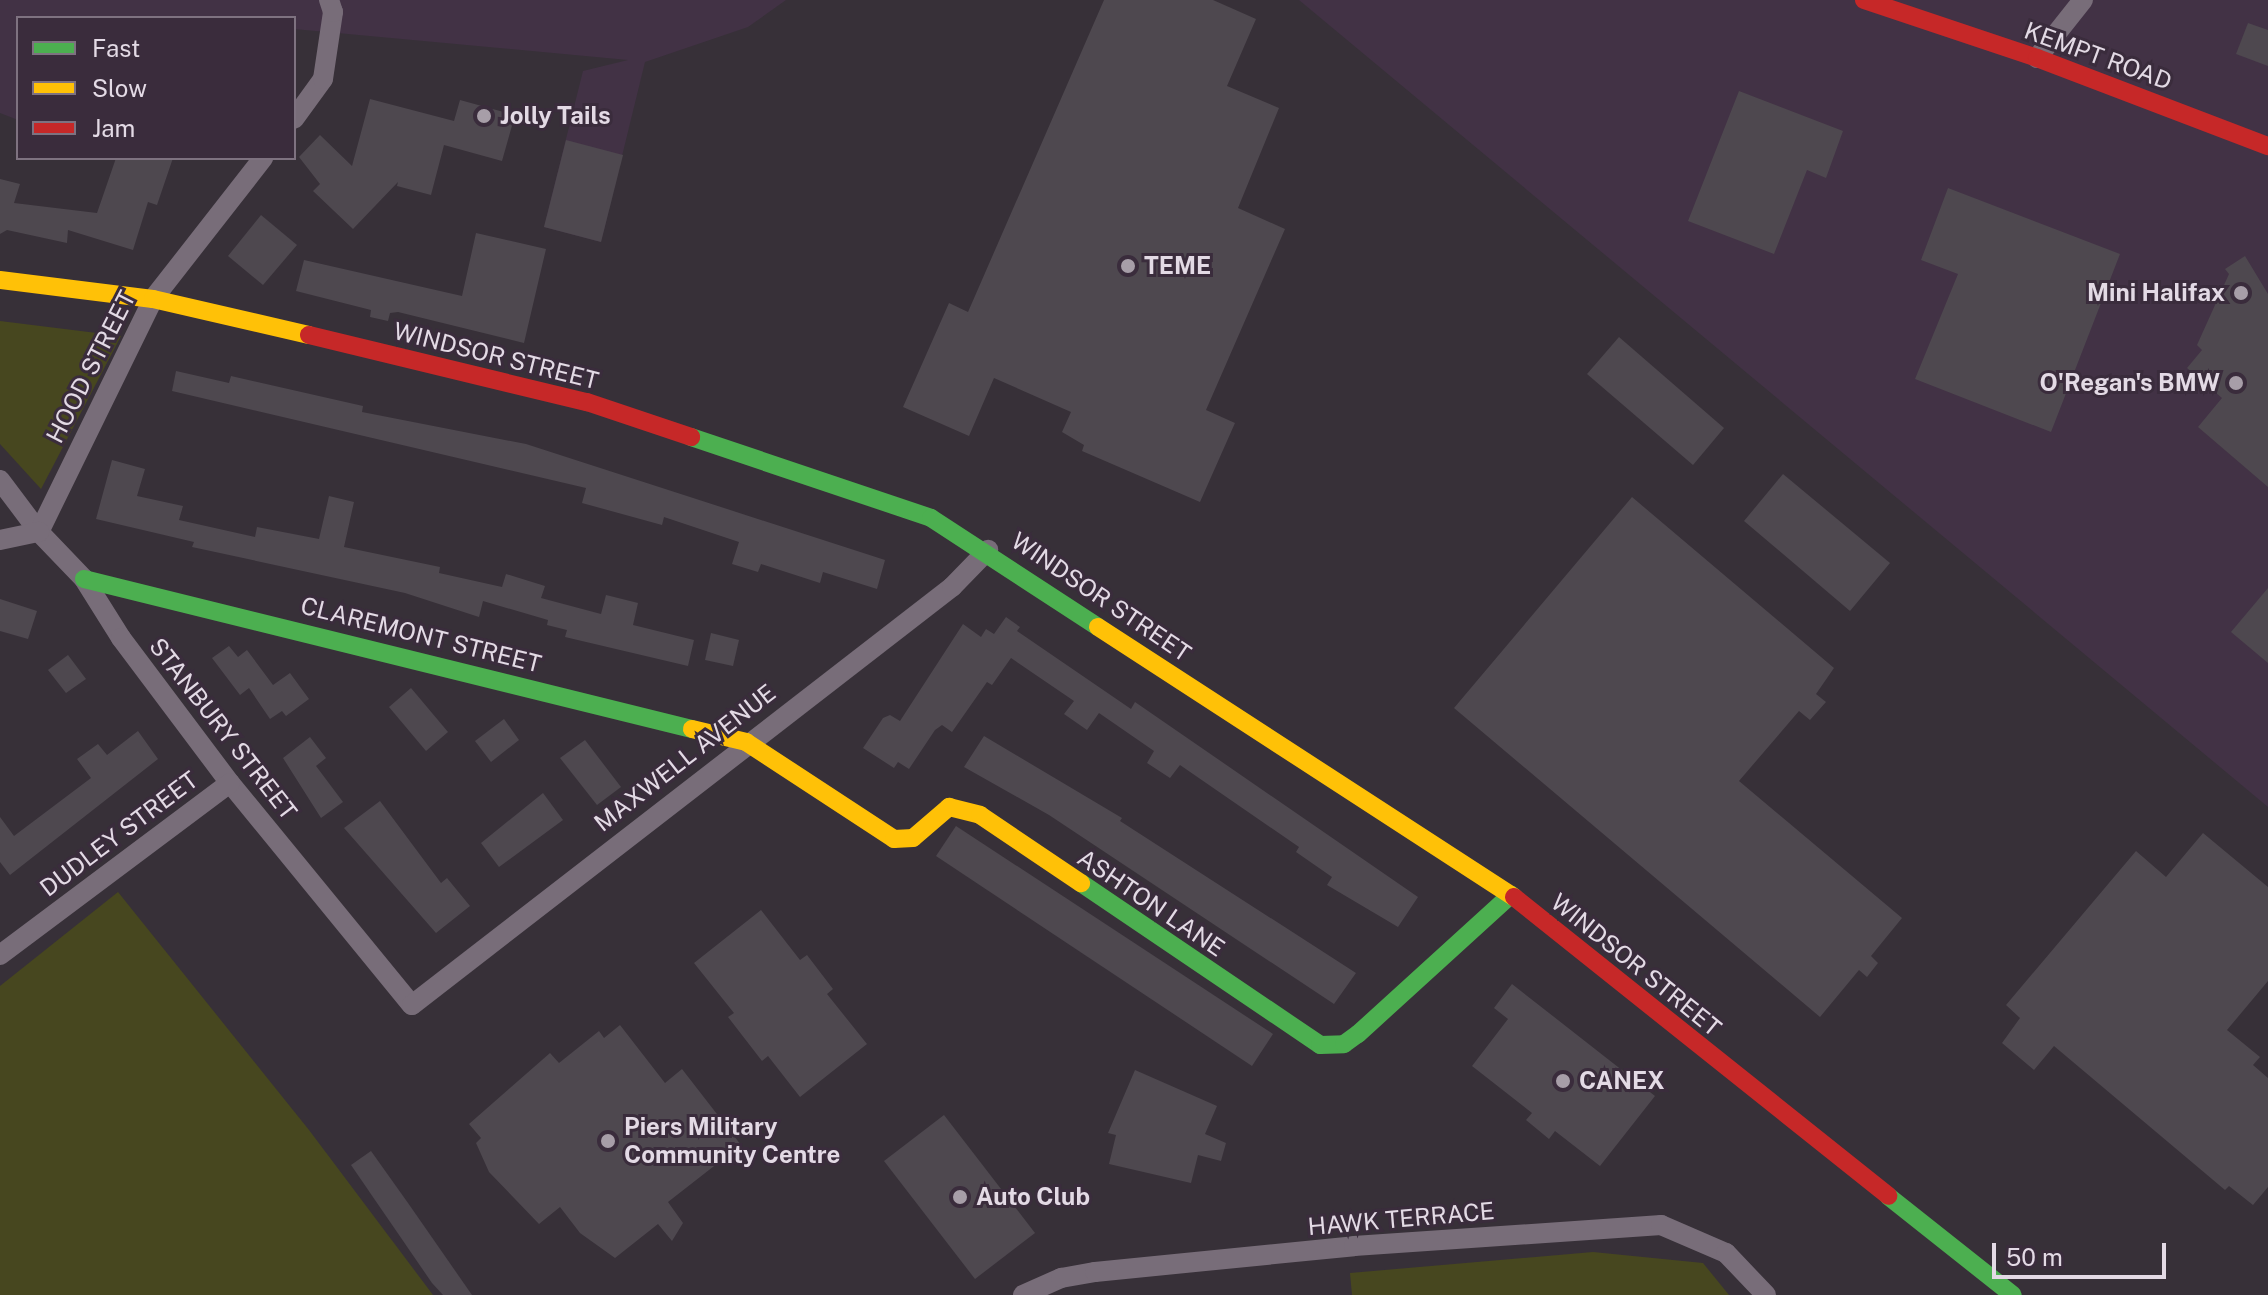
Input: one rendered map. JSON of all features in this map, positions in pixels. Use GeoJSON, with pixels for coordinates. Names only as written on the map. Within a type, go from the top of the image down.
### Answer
{"type":"FeatureCollection","features":[{"type":"Feature","properties":{"kind":"street"},"geometry":{"type":"LineString","coordinates":[[296,116],[323,79],[333,12],[329,0]]}},
{"type":"Feature","properties":{"kind":"street","name":"KEMPT ROAD"},"geometry":{"type":"LineString","coordinates":[[1864,0],[2037,58],[2268,146]]}},
{"type":"Feature","properties":{"kind":"street"},"geometry":{"type":"LineString","coordinates":[[2037,58],[2083,0]]}},
{"type":"Feature","properties":{"kind":"street","name":"HOOD STREET"},"geometry":{"type":"LineString","coordinates":[[39,532],[153,299],[261,160]]}},
{"type":"Feature","properties":{"kind":"street","name":"WINDSOR STREET"},"geometry":{"type":"LineString","coordinates":[[0,280],[153,299],[587,402],[931,518],[988,550],[1511,895],[2008,1293]]}},
{"type":"Feature","properties":{"kind":"street","name":"STANBURY STREET"},"geometry":{"type":"LineString","coordinates":[[0,480],[39,532],[84,579],[121,638],[230,783],[412,1005]]}},
{"type":"Feature","properties":{"kind":"street"},"geometry":{"type":"LineString","coordinates":[[0,540],[39,532]]}},
{"type":"Feature","properties":{"kind":"street","name":"MAXWELL AVENUE"},"geometry":{"type":"LineString","coordinates":[[412,1005],[746,742],[952,587],[988,550]]}},
{"type":"Feature","properties":{"kind":"street","name":"CLAREMONT STREET"},"geometry":{"type":"LineString","coordinates":[[84,579],[746,742]]}},
{"type":"Feature","properties":{"kind":"street","name":"ASHTON LANE"},"geometry":{"type":"LineString","coordinates":[[746,742],[894,839],[913,838],[949,807],[980,815],[1320,1045],[1332,1047],[1351,1039],[1511,895]]}},
{"type":"Feature","properties":{"kind":"street","name":"DUDLEY STREET"},"geometry":{"type":"LineString","coordinates":[[0,955],[230,783]]}},
{"type":"Feature","properties":{"kind":"street","name":"HAWK TERRACE"},"geometry":{"type":"LineString","coordinates":[[1023,1295],[1061,1278],[1095,1272],[1354,1246],[1661,1225],[1726,1253],[1766,1295]]}},
{"type":"Feature","properties":{"kind":"shaded area"},"geometry":{"type":"Polygon","coordinates":[[[0,0],[786,0],[748,27],[645,62],[601,242],[544,227],[583,71],[628,60],[296,29],[296,16],[16,16],[16,119],[0,113],[0,0]]]}},
{"type":"Feature","properties":{"kind":"shaded area"},"geometry":{"type":"Polygon","coordinates":[[[1299,0],[2268,0],[2268,807],[1299,0]]]}},
{"type":"Feature","properties":{"kind":"shaded area"},"geometry":{"type":"Polygon","coordinates":[[[0,321],[121,336],[41,489],[0,444],[0,321]]]}},
{"type":"Feature","properties":{"kind":"shaded area"},"geometry":{"type":"Polygon","coordinates":[[[118,892],[309,1130],[433,1295],[0,1295],[0,986],[118,892]]]}},
{"type":"Feature","properties":{"kind":"shaded area"},"geometry":{"type":"Polygon","coordinates":[[[1593,1252],[1703,1263],[1729,1295],[1352,1295],[1350,1273],[1593,1252]]]}},
{"type":"Feature","properties":{"kind":"building","name":"TEME"},"geometry":{"type":"Polygon","coordinates":[[[1104,0],[1213,0],[1256,19],[1227,86],[1279,108],[1238,208],[1285,229],[1206,410],[1235,423],[1200,502],[1082,451],[1084,445],[1062,432],[1071,412],[994,378],[969,436],[903,407],[949,303],[968,312],[1104,0]]]}},
{"type":"Feature","properties":{"kind":"building"},"geometry":{"type":"Polygon","coordinates":[[[2248,23],[2268,30],[2268,66],[2236,54],[2248,23]]]}},
{"type":"Feature","properties":{"kind":"building"},"geometry":{"type":"Polygon","coordinates":[[[1739,91],[1843,131],[1826,178],[1807,170],[1774,254],[1688,221],[1739,91]]]}},
{"type":"Feature","properties":{"kind":"building"},"geometry":{"type":"Polygon","coordinates":[[[370,99],[454,121],[460,100],[515,115],[502,161],[444,145],[431,195],[397,186],[398,182],[353,229],[313,191],[320,184],[299,157],[320,135],[352,166],[370,99]]]}},
{"type":"Feature","properties":{"kind":"building"},"geometry":{"type":"Polygon","coordinates":[[[566,140],[623,155],[601,242],[544,227],[566,140]]]}},
{"type":"Feature","properties":{"kind":"building"},"geometry":{"type":"Polygon","coordinates":[[[115,160],[172,160],[157,205],[148,202],[133,250],[68,230],[67,243],[7,230],[0,234],[0,179],[20,184],[14,203],[97,213],[115,160]]]}},
{"type":"Feature","properties":{"kind":"building"},"geometry":{"type":"Polygon","coordinates":[[[1948,188],[2120,254],[2051,432],[1915,379],[1958,274],[1921,260],[1948,188]]]}},
{"type":"Feature","properties":{"kind":"building"},"geometry":{"type":"Polygon","coordinates":[[[261,215],[297,245],[263,285],[228,256],[261,215]]]}},
{"type":"Feature","properties":{"kind":"building"},"geometry":{"type":"Polygon","coordinates":[[[476,233],[546,249],[524,343],[398,312],[390,313],[388,321],[370,317],[371,310],[296,291],[304,260],[462,296],[476,233]]]}},
{"type":"Feature","properties":{"kind":"building","name":"O'Regan's BMW"},"geometry":{"type":"Polygon","coordinates":[[[2245,256],[2268,294],[2268,487],[2198,427],[2222,398],[2187,368],[2202,350],[2197,345],[2229,274],[2225,269],[2245,256]]]}},
{"type":"Feature","properties":{"kind":"building"},"geometry":{"type":"Polygon","coordinates":[[[1619,337],[1724,428],[1693,465],[1587,374],[1619,337]]]}},
{"type":"Feature","properties":{"kind":"building"},"geometry":{"type":"Polygon","coordinates":[[[176,371],[229,383],[231,376],[363,406],[362,412],[526,444],[885,560],[877,589],[823,572],[820,583],[761,564],[758,572],[732,564],[739,542],[664,517],[662,525],[582,503],[586,488],[172,391],[176,371]]]}},
{"type":"Feature","properties":{"kind":"building"},"geometry":{"type":"Polygon","coordinates":[[[112,460],[145,469],[137,496],[183,506],[179,520],[255,537],[257,527],[319,539],[329,496],[354,502],[344,547],[440,567],[439,573],[502,587],[506,574],[545,586],[541,598],[601,614],[606,595],[638,603],[633,625],[694,640],[688,666],[565,637],[567,630],[547,625],[548,620],[483,601],[479,617],[405,593],[192,547],[194,542],[96,519],[112,460]]]}},
{"type":"Feature","properties":{"kind":"building"},"geometry":{"type":"Polygon","coordinates":[[[1783,474],[1890,563],[1850,611],[1744,521],[1783,474]]]}},
{"type":"Feature","properties":{"kind":"building"},"geometry":{"type":"Polygon","coordinates":[[[1632,497],[1834,668],[1816,694],[1826,702],[1810,720],[1799,711],[1739,781],[1902,918],[1871,956],[1878,963],[1867,977],[1859,970],[1820,1017],[1454,708],[1632,497]]]}},
{"type":"Feature","properties":{"kind":"building"},"geometry":{"type":"Polygon","coordinates":[[[2268,588],[2268,663],[2231,632],[2268,588]]]}},
{"type":"Feature","properties":{"kind":"building"},"geometry":{"type":"Polygon","coordinates":[[[0,599],[37,611],[28,639],[0,631],[0,599]]]}},
{"type":"Feature","properties":{"kind":"building"},"geometry":{"type":"Polygon","coordinates":[[[1006,617],[1020,627],[1017,631],[1131,709],[1135,702],[1418,897],[1398,927],[1327,885],[1332,877],[1296,852],[1299,847],[1180,765],[1170,778],[1147,763],[1154,751],[1099,713],[1087,730],[1064,714],[1074,701],[1011,658],[992,685],[987,682],[952,732],[942,725],[935,730],[909,769],[898,762],[894,768],[863,748],[883,718],[890,715],[900,721],[963,624],[981,637],[986,629],[994,634],[1006,617]]]}},
{"type":"Feature","properties":{"kind":"building"},"geometry":{"type":"Polygon","coordinates":[[[711,633],[739,640],[733,666],[705,660],[711,633]]]}},
{"type":"Feature","properties":{"kind":"building"},"geometry":{"type":"Polygon","coordinates":[[[229,646],[238,657],[247,650],[273,685],[290,673],[309,699],[286,716],[282,711],[270,719],[249,688],[240,695],[212,658],[229,646]]]}},
{"type":"Feature","properties":{"kind":"building"},"geometry":{"type":"Polygon","coordinates":[[[68,655],[86,679],[66,693],[48,670],[68,655]]]}},
{"type":"Feature","properties":{"kind":"building"},"geometry":{"type":"Polygon","coordinates":[[[411,688],[448,732],[426,751],[389,707],[411,688]]]}},
{"type":"Feature","properties":{"kind":"building"},"geometry":{"type":"Polygon","coordinates":[[[504,719],[519,740],[491,762],[475,741],[504,719]]]}},
{"type":"Feature","properties":{"kind":"building"},"geometry":{"type":"Polygon","coordinates":[[[138,731],[158,759],[10,875],[0,862],[0,817],[14,836],[91,778],[77,759],[98,744],[107,755],[138,731]]]}},
{"type":"Feature","properties":{"kind":"building"},"geometry":{"type":"Polygon","coordinates":[[[984,736],[1122,818],[1120,821],[1356,973],[1334,1004],[1049,815],[964,767],[984,736]]]}},
{"type":"Feature","properties":{"kind":"building"},"geometry":{"type":"Polygon","coordinates":[[[310,737],[326,758],[316,766],[343,802],[321,818],[283,758],[310,737]]]}},
{"type":"Feature","properties":{"kind":"building"},"geometry":{"type":"Polygon","coordinates":[[[585,740],[621,787],[597,805],[560,758],[585,740]]]}},
{"type":"Feature","properties":{"kind":"building"},"geometry":{"type":"Polygon","coordinates":[[[543,793],[563,820],[499,867],[481,843],[543,793]]]}},
{"type":"Feature","properties":{"kind":"building"},"geometry":{"type":"Polygon","coordinates":[[[380,801],[441,883],[447,878],[470,906],[436,933],[344,828],[380,801]]]}},
{"type":"Feature","properties":{"kind":"building"},"geometry":{"type":"Polygon","coordinates":[[[956,826],[1273,1034],[1252,1066],[936,856],[956,826]]]}},
{"type":"Feature","properties":{"kind":"building"},"geometry":{"type":"Polygon","coordinates":[[[2203,833],[2268,887],[2268,981],[2227,1030],[2260,1057],[2253,1065],[2268,1078],[2268,1187],[2253,1205],[2229,1186],[2225,1190],[2054,1046],[2034,1070],[2002,1043],[2020,1018],[2006,1005],[2136,851],[2166,877],[2203,833]]]}},
{"type":"Feature","properties":{"kind":"building"},"geometry":{"type":"Polygon","coordinates":[[[761,910],[800,960],[807,955],[833,989],[827,994],[867,1044],[800,1097],[768,1056],[762,1061],[728,1017],[734,1013],[694,963],[761,910]]]}},
{"type":"Feature","properties":{"kind":"building","name":"CANEX"},"geometry":{"type":"Polygon","coordinates":[[[1512,984],[1655,1096],[1600,1166],[1555,1131],[1549,1139],[1526,1120],[1532,1113],[1472,1066],[1508,1019],[1494,1008],[1512,984]]]}},
{"type":"Feature","properties":{"kind":"building","name":"Piers Military Community Centre"},"geometry":{"type":"Polygon","coordinates":[[[620,1025],[665,1083],[682,1069],[741,1145],[668,1202],[683,1223],[672,1241],[658,1224],[615,1258],[580,1233],[560,1207],[539,1224],[489,1172],[476,1143],[481,1138],[469,1124],[550,1053],[559,1063],[599,1031],[604,1038],[620,1025]]]}},
{"type":"Feature","properties":{"kind":"building"},"geometry":{"type":"Polygon","coordinates":[[[1135,1070],[1217,1106],[1205,1134],[1226,1143],[1221,1161],[1198,1155],[1191,1183],[1109,1164],[1116,1135],[1108,1133],[1135,1070]]]}},
{"type":"Feature","properties":{"kind":"building","name":"Auto Club"},"geometry":{"type":"Polygon","coordinates":[[[944,1115],[1035,1233],[975,1279],[884,1161],[944,1115]]]}},
{"type":"Feature","properties":{"kind":"building"},"geometry":{"type":"Polygon","coordinates":[[[371,1151],[472,1295],[443,1295],[432,1283],[351,1165],[371,1151]]]}},
{"type":"Feature","properties":{"kind":"traffic: fast"},"geometry":{"type":"LineString","coordinates":[[691,437],[931,518],[1098,627]]}},
{"type":"Feature","properties":{"kind":"traffic: fast"},"geometry":{"type":"LineString","coordinates":[[84,579],[692,729]]}},
{"type":"Feature","properties":{"kind":"traffic: fast"},"geometry":{"type":"LineString","coordinates":[[1081,883],[1320,1045],[1344,1044],[1358,1034],[1511,895]]}},
{"type":"Feature","properties":{"kind":"traffic: fast"},"geometry":{"type":"LineString","coordinates":[[1888,1196],[2013,1295]]}},
{"type":"Feature","properties":{"kind":"traffic: slow"},"geometry":{"type":"LineString","coordinates":[[0,280],[153,299],[309,335]]}},
{"type":"Feature","properties":{"kind":"traffic: slow"},"geometry":{"type":"LineString","coordinates":[[1098,627],[1514,897]]}},
{"type":"Feature","properties":{"kind":"traffic: slow"},"geometry":{"type":"LineString","coordinates":[[692,729],[746,742],[894,839],[913,838],[949,807],[980,815],[1081,883]]}},
{"type":"Feature","properties":{"kind":"traffic: jam"},"geometry":{"type":"LineString","coordinates":[[1864,0],[2037,58],[2268,146]]}},
{"type":"Feature","properties":{"kind":"traffic: jam"},"geometry":{"type":"LineString","coordinates":[[309,335],[587,402],[691,437]]}},
{"type":"Feature","properties":{"kind":"traffic: jam"},"geometry":{"type":"LineString","coordinates":[[1514,897],[1888,1196]]}},
{"type":"Feature","properties":{"kind":"place","name":"Jolly Tails"},"geometry":{"type":"Point","coordinates":[484,116]}},
{"type":"Feature","properties":{"kind":"place","name":"TEME"},"geometry":{"type":"Point","coordinates":[1128,266]}},
{"type":"Feature","properties":{"kind":"place","name":"Mini Halifax"},"geometry":{"type":"Point","coordinates":[2241,293]}},
{"type":"Feature","properties":{"kind":"place","name":"O'Regan's BMW"},"geometry":{"type":"Point","coordinates":[2236,383]}},
{"type":"Feature","properties":{"kind":"place","name":"CANEX"},"geometry":{"type":"Point","coordinates":[1563,1081]}},
{"type":"Feature","properties":{"kind":"place","name":"Piers Military Community Centre"},"geometry":{"type":"Point","coordinates":[608,1141]}},
{"type":"Feature","properties":{"kind":"place","name":"Auto Club"},"geometry":{"type":"Point","coordinates":[960,1197]}}]}
